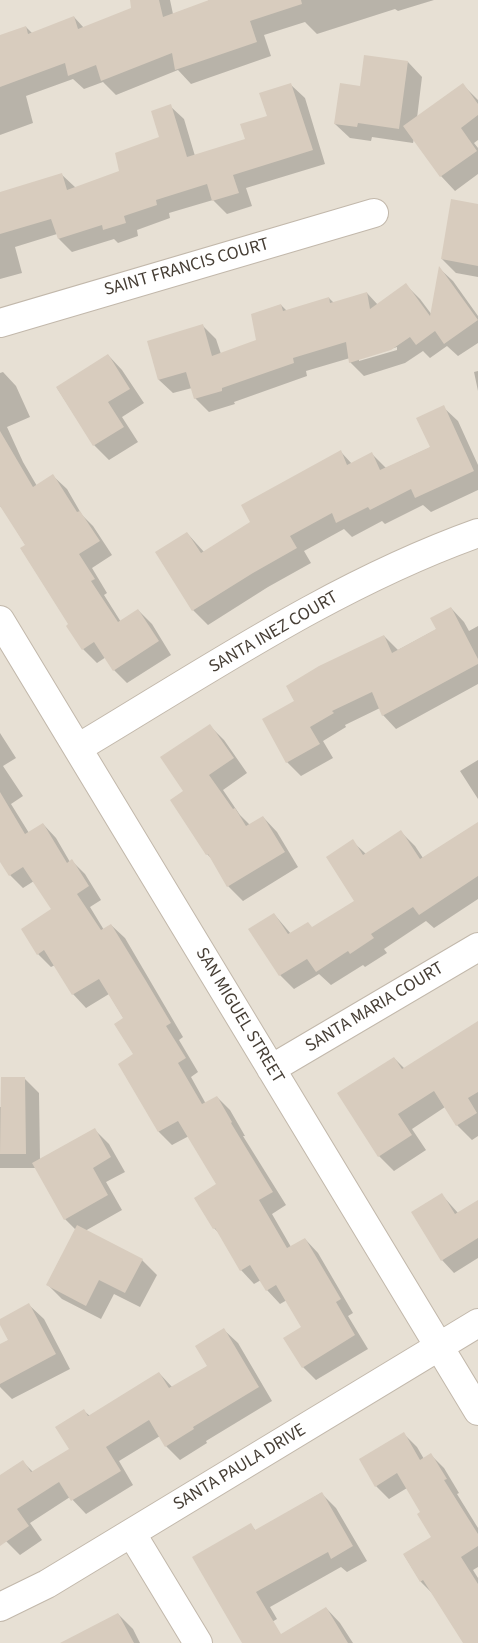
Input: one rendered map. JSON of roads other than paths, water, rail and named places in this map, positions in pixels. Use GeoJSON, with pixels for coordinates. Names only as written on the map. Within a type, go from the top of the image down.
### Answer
{"type":"FeatureCollection","features":[{"type":"Feature","properties":{"kind":"street","name":"SAINT FRANCIS COURT"},"geometry":{"type":"LineString","coordinates":[[0,323],[374,213]]}},
{"type":"Feature","properties":{"kind":"street","name":"SANTA INEZ COURT"},"geometry":{"type":"LineString","coordinates":[[78,748],[293,619],[383,572],[478,533]]}},
{"type":"Feature","properties":{"kind":"street","name":"SAN MIGUEL STREET"},"geometry":{"type":"LineString","coordinates":[[0,620],[478,1412]]}},
{"type":"Feature","properties":{"kind":"street","name":"SANTA MARIA COURT"},"geometry":{"type":"LineString","coordinates":[[271,1069],[478,947]]}},
{"type":"Feature","properties":{"kind":"street","name":"SANTA PAULA DRIVE"},"geometry":{"type":"LineString","coordinates":[[0,1607],[47,1584],[132,1534],[478,1323]]}},
{"type":"Feature","properties":{"kind":"street"},"geometry":{"type":"LineString","coordinates":[[132,1534],[198,1643]]}}]}
